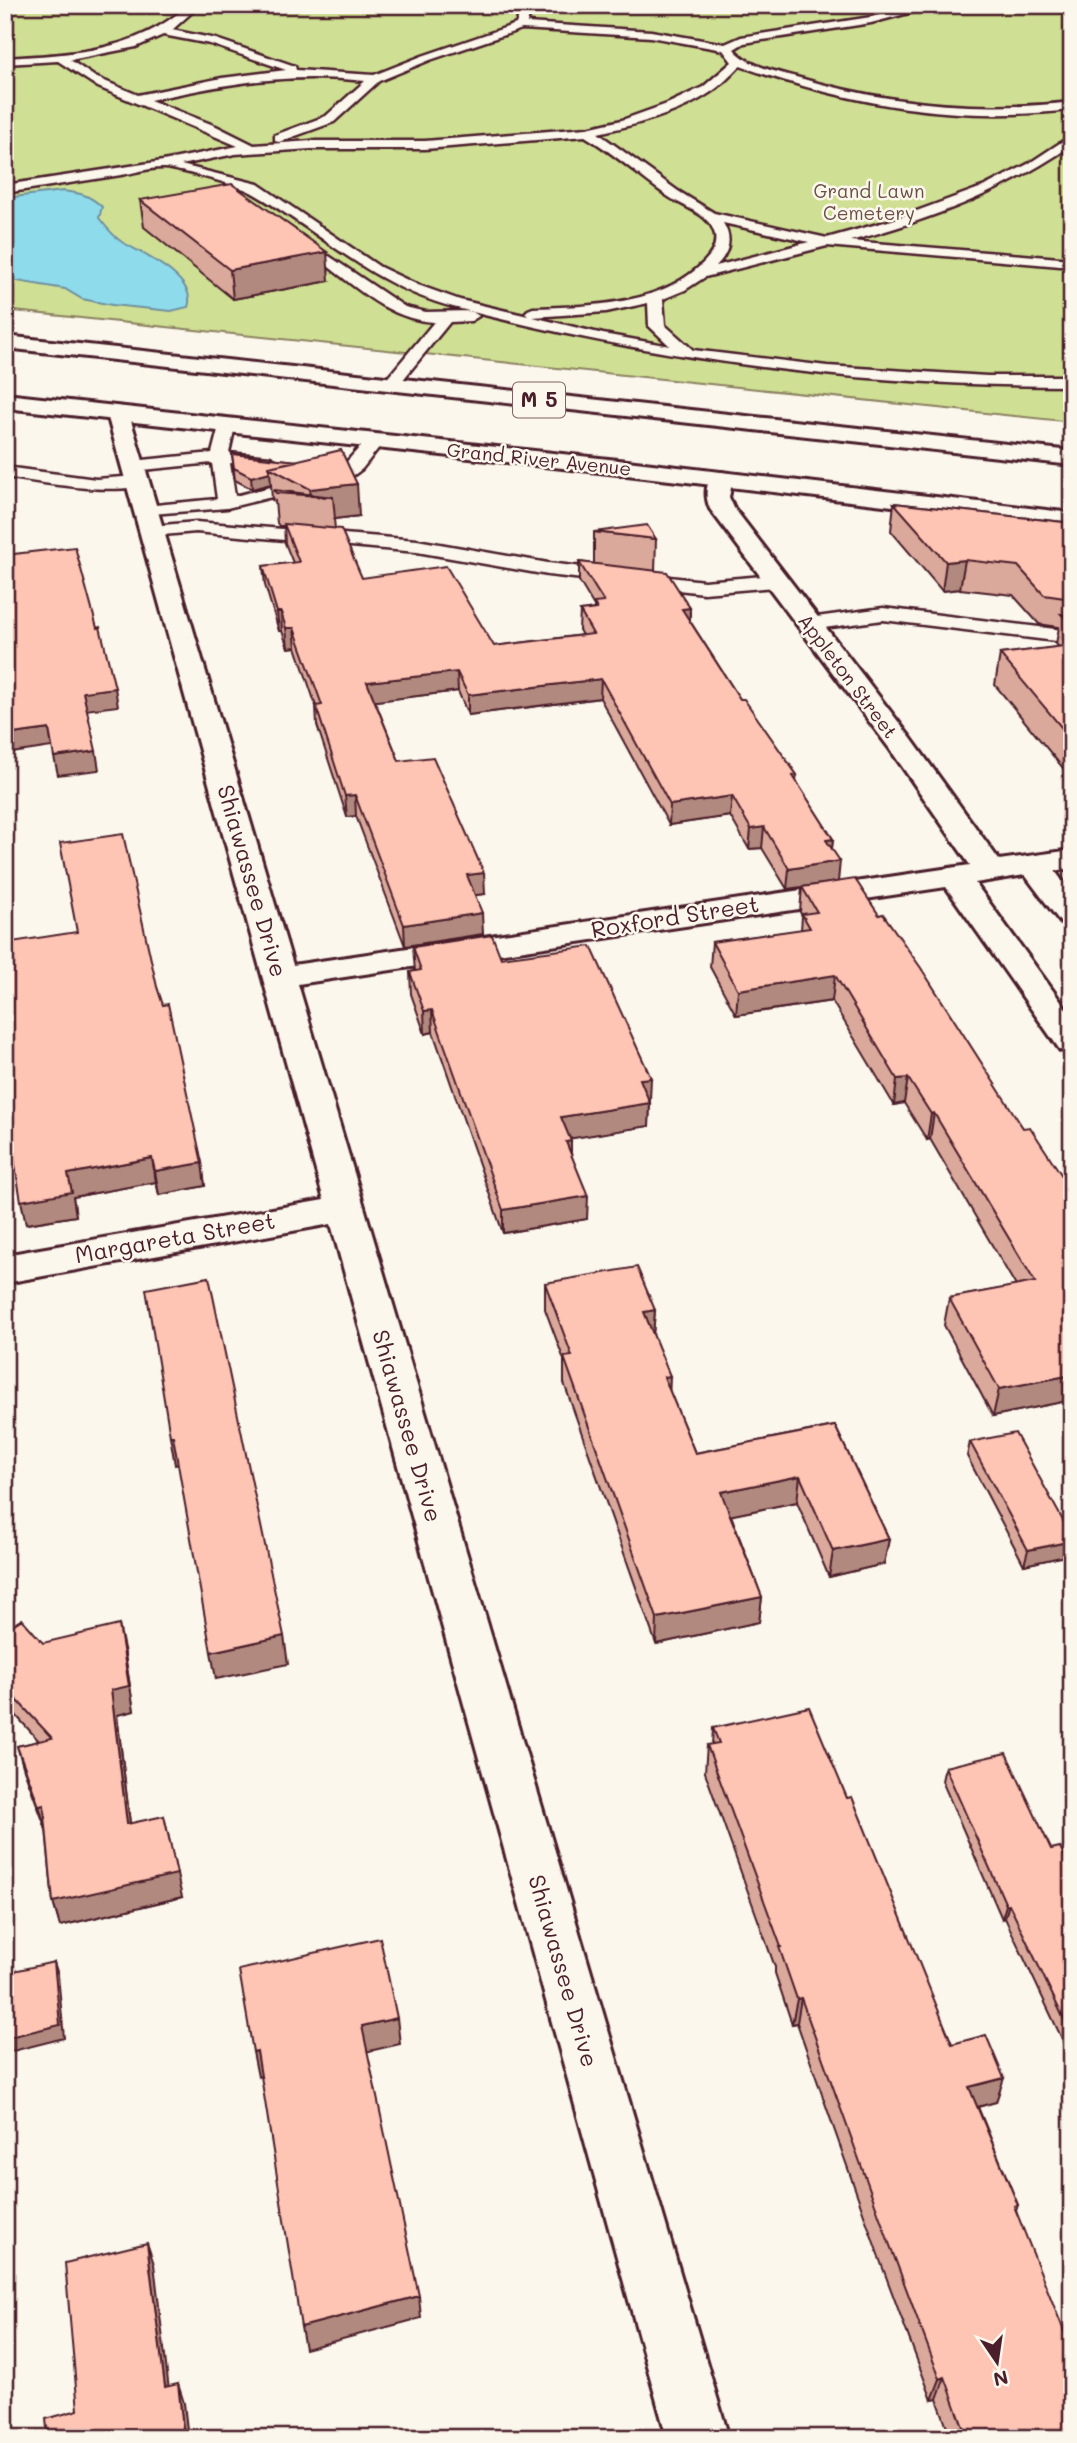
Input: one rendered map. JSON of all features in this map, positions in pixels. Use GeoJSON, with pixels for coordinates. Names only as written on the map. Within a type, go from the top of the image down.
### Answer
{"type":"FeatureCollection","features":[{"type":"Feature","properties":{"kind":"street","name":"M 5"},"geometry":{"type":"LineString","coordinates":[[5,342],[1072,458]]}},
{"type":"Feature","properties":{"kind":"street"},"geometry":{"type":"LineString","coordinates":[[5,358],[316,392],[475,393]]}},
{"type":"Feature","properties":{"kind":"street","name":"Grand River Avenue"},"geometry":{"type":"LineString","coordinates":[[5,401],[1072,520]]}},
{"type":"Feature","properties":{"kind":"street","name":"Shiawassee Drive"},"geometry":{"type":"LineString","coordinates":[[118,414],[698,2438]]}},
{"type":"Feature","properties":{"kind":"street","name":"Appleton Street"},"geometry":{"type":"LineString","coordinates":[[721,479],[717,497],[722,509],[900,743],[990,870]]}},
{"type":"Feature","properties":{"kind":"street","name":"Roxford Street"},"geometry":{"type":"LineString","coordinates":[[279,977],[1072,859]]}},
{"type":"Feature","properties":{"kind":"street"},"geometry":{"type":"LineString","coordinates":[[1033,864],[1072,916]]}},
{"type":"Feature","properties":{"kind":"street"},"geometry":{"type":"LineString","coordinates":[[954,876],[1072,1042]]}},
{"type":"Feature","properties":{"kind":"street","name":"Margareta Street"},"geometry":{"type":"LineString","coordinates":[[5,1269],[344,1209]]}},
{"type":"Feature","properties":{"kind":"lane"},"geometry":{"type":"LineString","coordinates":[[5,61],[61,58],[102,52],[146,41],[165,32],[195,5]]}},
{"type":"Feature","properties":{"kind":"lane"},"geometry":{"type":"LineString","coordinates":[[521,26],[528,5]]}},
{"type":"Feature","properties":{"kind":"lane"},"geometry":{"type":"LineString","coordinates":[[5,189],[163,165],[242,148],[308,129],[330,119],[374,79],[426,58],[521,26],[704,41],[741,40],[871,20],[934,5]]}},
{"type":"Feature","properties":{"kind":"lane"},"geometry":{"type":"LineString","coordinates":[[1055,5],[1072,13]]}},
{"type":"Feature","properties":{"kind":"lane"},"geometry":{"type":"LineString","coordinates":[[165,32],[212,41],[280,66],[311,73],[374,79]]}},
{"type":"Feature","properties":{"kind":"lane"},"geometry":{"type":"LineString","coordinates":[[727,48],[741,40]]}},
{"type":"Feature","properties":{"kind":"lane"},"geometry":{"type":"LineString","coordinates":[[704,41],[727,48],[738,62],[824,90],[912,107],[998,113],[1072,106]]}},
{"type":"Feature","properties":{"kind":"lane"},"geometry":{"type":"LineString","coordinates":[[61,58],[95,82],[242,148],[425,145],[506,141],[587,132],[626,123],[671,107],[707,90],[731,72],[738,62]]}},
{"type":"Feature","properties":{"kind":"lane"},"geometry":{"type":"LineString","coordinates":[[135,99],[230,80],[311,73]]}},
{"type":"Feature","properties":{"kind":"lane"},"geometry":{"type":"LineString","coordinates":[[587,132],[622,154],[676,197],[710,216],[826,242],[1072,263]]}},
{"type":"Feature","properties":{"kind":"lane"},"geometry":{"type":"LineString","coordinates":[[321,255],[388,303],[411,314],[445,318],[580,311],[655,298],[706,273],[826,242],[969,199],[1008,183],[1051,156],[1072,139]]}},
{"type":"Feature","properties":{"kind":"lane"},"geometry":{"type":"LineString","coordinates":[[163,165],[253,187],[375,270],[455,303],[501,315],[603,339],[688,354],[827,371],[987,381],[1072,381]]}},
{"type":"Feature","properties":{"kind":"lane"},"geometry":{"type":"LineString","coordinates":[[206,174],[242,199]]}},
{"type":"Feature","properties":{"kind":"lane"},"geometry":{"type":"LineString","coordinates":[[706,273],[722,251],[722,230],[710,216]]}},
{"type":"Feature","properties":{"kind":"lane"},"geometry":{"type":"LineString","coordinates":[[655,298],[657,326],[688,354]]}},
{"type":"Feature","properties":{"kind":"lane"},"geometry":{"type":"LineString","coordinates":[[391,384],[445,318]]}},
{"type":"Feature","properties":{"kind":"lane"},"geometry":{"type":"LineString","coordinates":[[227,426],[220,457],[228,503]]}},
{"type":"Feature","properties":{"kind":"lane"},"geometry":{"type":"LineString","coordinates":[[148,521],[344,474],[376,442]]}},
{"type":"Feature","properties":{"kind":"lane"},"geometry":{"type":"LineString","coordinates":[[5,472],[96,484],[135,473],[220,457],[285,463]]}},
{"type":"Feature","properties":{"kind":"lane"},"geometry":{"type":"LineString","coordinates":[[311,466],[349,470]]}},
{"type":"Feature","properties":{"kind":"lane"},"geometry":{"type":"LineString","coordinates":[[148,521],[417,546],[548,569],[704,587],[776,582]]}},
{"type":"Feature","properties":{"kind":"lane"},"geometry":{"type":"LineString","coordinates":[[809,624],[883,614],[1072,637]]}},
{"type":"Feature","properties":{"kind":"green space","name":"Grand Lawn Cemetery"},"geometry":{"type":"Polygon","coordinates":[[[5,5],[1072,5],[1072,422],[5,310],[5,5]]]}},
{"type":"Feature","properties":{"kind":"water"},"geometry":{"type":"Polygon","coordinates":[[[63,191],[84,195],[102,207],[99,218],[116,237],[166,268],[185,286],[189,296],[188,307],[171,311],[112,305],[82,299],[65,289],[5,279],[5,198],[63,191]]]}},
{"type":"Feature","properties":{"kind":"building"},"geometry":{"type":"Polygon","coordinates":[[[232,184],[327,252],[230,270],[140,200],[232,184]]]}},
{"type":"Feature","properties":{"kind":"building"},"geometry":{"type":"Polygon","coordinates":[[[341,450],[357,484],[310,489],[269,467],[341,450]]]}},
{"type":"Feature","properties":{"kind":"building"},"geometry":{"type":"Polygon","coordinates":[[[232,454],[297,461],[269,467],[270,472],[251,477],[234,468],[232,454]]]}},
{"type":"Feature","properties":{"kind":"building"},"geometry":{"type":"Polygon","coordinates":[[[274,490],[333,497],[276,493],[274,490]]]}},
{"type":"Feature","properties":{"kind":"building"},"geometry":{"type":"Polygon","coordinates":[[[894,503],[1072,523],[1072,599],[1044,595],[1018,566],[965,560],[946,562],[894,503]]]}},
{"type":"Feature","properties":{"kind":"building"},"geometry":{"type":"Polygon","coordinates":[[[284,524],[341,529],[362,578],[446,566],[494,646],[593,634],[580,611],[597,609],[594,603],[604,602],[579,562],[667,572],[690,608],[682,609],[740,699],[744,699],[797,775],[793,776],[833,839],[826,840],[840,861],[789,869],[764,827],[751,829],[732,796],[670,805],[601,679],[468,695],[457,672],[367,682],[399,761],[433,757],[484,873],[467,875],[482,913],[404,925],[355,795],[345,796],[316,706],[322,705],[294,628],[286,628],[281,612],[277,612],[263,566],[299,562],[284,524]]]}},
{"type":"Feature","properties":{"kind":"building"},"geometry":{"type":"Polygon","coordinates":[[[647,525],[656,539],[594,532],[647,525]]]}},
{"type":"Feature","properties":{"kind":"building"},"geometry":{"type":"Polygon","coordinates":[[[75,547],[97,628],[100,627],[115,688],[83,692],[96,751],[54,757],[49,729],[5,735],[5,555],[75,547]]]}},
{"type":"Feature","properties":{"kind":"building"},"geometry":{"type":"Polygon","coordinates":[[[1061,614],[1072,615],[1072,625],[1061,614]]]}},
{"type":"Feature","properties":{"kind":"building"},"geometry":{"type":"Polygon","coordinates":[[[1072,645],[1072,740],[1000,654],[1072,645]]]}},
{"type":"Feature","properties":{"kind":"building"},"geometry":{"type":"Polygon","coordinates":[[[123,834],[157,987],[163,1005],[168,1004],[202,1163],[155,1171],[152,1158],[68,1174],[72,1192],[21,1201],[9,1129],[5,1130],[5,1041],[9,1040],[5,1014],[5,943],[77,932],[60,843],[123,834]]]}},
{"type":"Feature","properties":{"kind":"building"},"geometry":{"type":"Polygon","coordinates":[[[855,879],[879,915],[883,914],[921,968],[1023,1128],[1030,1127],[1072,1191],[1072,1375],[999,1389],[949,1298],[1035,1282],[934,1113],[931,1114],[908,1078],[897,1079],[835,975],[738,990],[712,942],[810,928],[802,914],[817,912],[802,887],[855,879]]]}},
{"type":"Feature","properties":{"kind":"building"},"geometry":{"type":"Polygon","coordinates":[[[492,935],[501,958],[591,946],[651,1078],[640,1079],[650,1103],[561,1117],[571,1141],[566,1142],[588,1196],[503,1210],[432,1010],[424,1011],[410,972],[421,970],[413,947],[492,935]]]}},
{"type":"Feature","properties":{"kind":"building"},"geometry":{"type":"Polygon","coordinates":[[[637,1267],[655,1310],[644,1312],[670,1376],[664,1377],[695,1453],[835,1426],[889,1539],[833,1551],[800,1476],[721,1492],[762,1597],[657,1618],[564,1357],[572,1356],[545,1283],[637,1267]]]}},
{"type":"Feature","properties":{"kind":"building"},"geometry":{"type":"Polygon","coordinates":[[[209,1277],[284,1636],[211,1652],[173,1436],[170,1436],[146,1289],[209,1277]]]}},
{"type":"Feature","properties":{"kind":"building"},"geometry":{"type":"Polygon","coordinates":[[[1015,1433],[1072,1541],[1028,1550],[970,1442],[1015,1433]]]}},
{"type":"Feature","properties":{"kind":"building"},"geometry":{"type":"Polygon","coordinates":[[[22,1619],[43,1643],[119,1625],[129,1686],[111,1690],[127,1824],[164,1816],[177,1874],[53,1902],[44,1805],[39,1806],[17,1746],[52,1738],[5,1687],[5,1630],[22,1619]]]}},
{"type":"Feature","properties":{"kind":"building"},"geometry":{"type":"Polygon","coordinates":[[[809,1707],[847,1798],[852,1797],[952,2044],[986,2035],[1004,2078],[969,2087],[1018,2205],[1014,2206],[1072,2351],[1072,2438],[967,2438],[945,2377],[940,2379],[801,1998],[797,1999],[781,1947],[707,1745],[719,1743],[713,1728],[809,1707]]]}},
{"type":"Feature","properties":{"kind":"building"},"geometry":{"type":"Polygon","coordinates":[[[1006,1753],[1051,1849],[1060,1847],[1072,1871],[1072,2036],[1009,1904],[1006,1905],[945,1767],[1006,1753]]]}},
{"type":"Feature","properties":{"kind":"building"},"geometry":{"type":"Polygon","coordinates":[[[380,1938],[397,2018],[362,2026],[419,2296],[301,2327],[257,2051],[253,2052],[239,1970],[380,1938]]]}},
{"type":"Feature","properties":{"kind":"building"},"geometry":{"type":"Polygon","coordinates":[[[54,1962],[60,2025],[5,2038],[5,1973],[54,1962]]]}},
{"type":"Feature","properties":{"kind":"building"},"geometry":{"type":"Polygon","coordinates":[[[147,2243],[165,2387],[178,2384],[184,2438],[48,2438],[46,2419],[78,2410],[65,2263],[147,2243]]]}}]}
